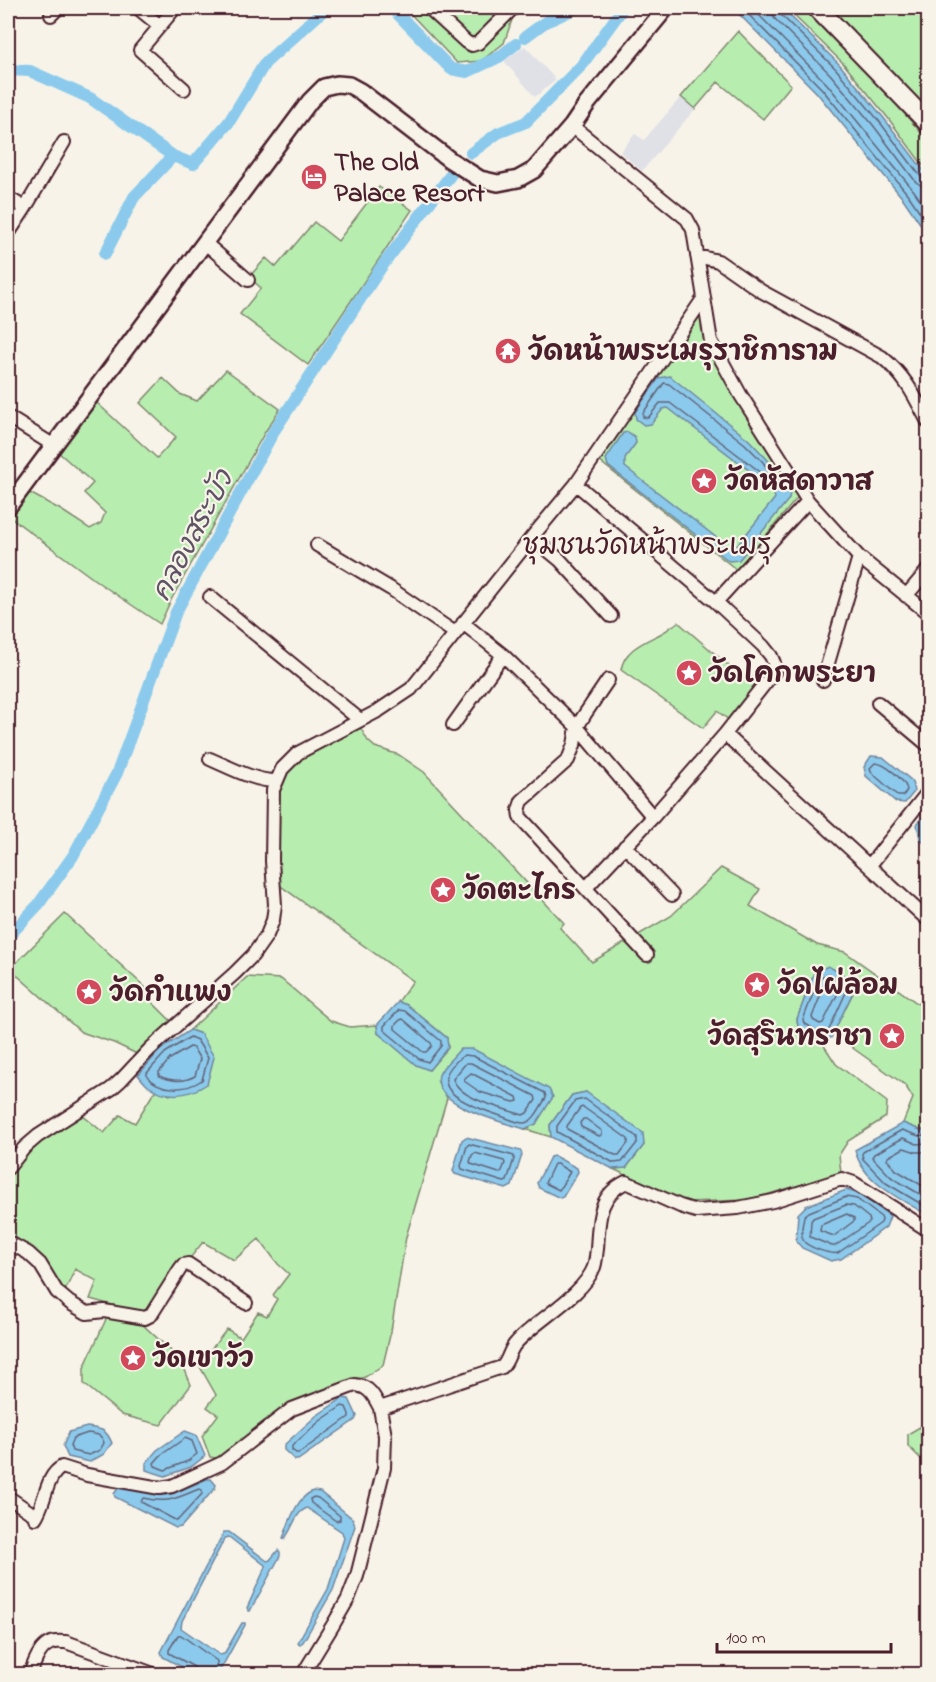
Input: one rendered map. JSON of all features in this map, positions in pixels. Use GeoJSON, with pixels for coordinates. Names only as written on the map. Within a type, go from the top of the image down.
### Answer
{"type":"FeatureCollection","features":[{"type":"Feature","properties":{"kind":"main road"},"geometry":{"type":"LineString","coordinates":[[817,8],[928,123]]}},
{"type":"Feature","properties":{"kind":"street"},"geometry":{"type":"LineString","coordinates":[[138,8],[160,26]]}},
{"type":"Feature","properties":{"kind":"street"},"geometry":{"type":"LineString","coordinates":[[175,8],[140,50],[184,89]]}},
{"type":"Feature","properties":{"kind":"street"},"geometry":{"type":"LineString","coordinates":[[429,8],[472,45],[478,43],[513,8]]}},
{"type":"Feature","properties":{"kind":"street"},"geometry":{"type":"LineString","coordinates":[[8,507],[310,101],[324,87],[337,84],[350,85],[450,160],[480,179],[498,183],[518,179],[534,170],[666,8]]}},
{"type":"Feature","properties":{"kind":"street"},"geometry":{"type":"LineString","coordinates":[[572,126],[687,219],[693,230],[711,341],[740,394],[808,501],[859,557],[928,613]]}},
{"type":"Feature","properties":{"kind":"street"},"geometry":{"type":"LineString","coordinates":[[8,234],[64,142]]}},
{"type":"Feature","properties":{"kind":"street"},"geometry":{"type":"LineString","coordinates":[[8,198],[25,208]]}},
{"type":"Feature","properties":{"kind":"street"},"geometry":{"type":"LineString","coordinates":[[204,242],[248,280]]}},
{"type":"Feature","properties":{"kind":"street"},"geometry":{"type":"LineString","coordinates":[[697,256],[718,261],[760,291],[882,357],[905,380],[928,422]]}},
{"type":"Feature","properties":{"kind":"street"},"geometry":{"type":"LineString","coordinates":[[8,1168],[24,1148],[38,1136],[122,1080],[150,1049],[253,955],[267,935],[273,920],[275,905],[272,861],[273,789],[282,769],[298,753],[378,711],[411,688],[576,484],[704,299]]}},
{"type":"Feature","properties":{"kind":"street"},"geometry":{"type":"LineString","coordinates":[[8,417],[53,446]]}},
{"type":"Feature","properties":{"kind":"street"},"geometry":{"type":"LineString","coordinates":[[576,484],[716,602],[763,646],[774,663],[774,672],[725,734],[653,817],[585,888]]}},
{"type":"Feature","properties":{"kind":"street"},"geometry":{"type":"LineString","coordinates":[[716,602],[808,501]]}},
{"type":"Feature","properties":{"kind":"street"},"geometry":{"type":"LineString","coordinates":[[532,537],[560,560],[611,616]]}},
{"type":"Feature","properties":{"kind":"street"},"geometry":{"type":"LineString","coordinates":[[317,545],[503,655],[577,727],[653,817]]}},
{"type":"Feature","properties":{"kind":"street"},"geometry":{"type":"LineString","coordinates":[[823,680],[859,557]]}},
{"type":"Feature","properties":{"kind":"street"},"geometry":{"type":"LineString","coordinates":[[906,596],[928,570]]}},
{"type":"Feature","properties":{"kind":"street"},"geometry":{"type":"LineString","coordinates":[[210,597],[360,720]]}},
{"type":"Feature","properties":{"kind":"street"},"geometry":{"type":"LineString","coordinates":[[453,724],[503,655]]}},
{"type":"Feature","properties":{"kind":"street"},"geometry":{"type":"LineString","coordinates":[[608,680],[577,727],[574,745],[565,764],[539,784],[522,801],[519,810],[520,817],[647,955]]}},
{"type":"Feature","properties":{"kind":"street"},"geometry":{"type":"LineString","coordinates":[[878,703],[928,745]]}},
{"type":"Feature","properties":{"kind":"street"},"geometry":{"type":"LineString","coordinates":[[725,734],[928,920]]}},
{"type":"Feature","properties":{"kind":"street"},"geometry":{"type":"LineString","coordinates":[[210,759],[258,778],[269,781],[277,780]]}},
{"type":"Feature","properties":{"kind":"street"},"geometry":{"type":"LineString","coordinates":[[870,865],[928,792]]}},
{"type":"Feature","properties":{"kind":"street"},"geometry":{"type":"LineString","coordinates":[[625,846],[672,894]]}},
{"type":"Feature","properties":{"kind":"street"},"geometry":{"type":"LineString","coordinates":[[380,1408],[502,1367],[507,1362],[509,1353],[515,1344],[560,1306],[590,1276],[595,1265],[600,1213],[606,1198],[616,1186],[626,1182],[696,1211],[738,1208],[773,1201],[842,1179],[854,1183],[928,1230]]}},
{"type":"Feature","properties":{"kind":"street"},"geometry":{"type":"LineString","coordinates":[[8,1242],[28,1253],[40,1264],[57,1292],[87,1313],[104,1311],[145,1318],[151,1315],[183,1265],[188,1264],[246,1303]]}},
{"type":"Feature","properties":{"kind":"street"},"geometry":{"type":"LineString","coordinates":[[8,1497],[32,1515],[40,1512],[52,1476],[62,1467],[87,1475],[160,1488],[172,1486],[222,1463],[292,1409],[355,1385],[368,1389],[380,1408],[385,1436],[384,1468],[357,1576],[338,1616],[303,1674]]}},
{"type":"Feature","properties":{"kind":"street"},"geometry":{"type":"LineString","coordinates":[[30,1674],[43,1648],[51,1643],[66,1642],[153,1674]]}},
{"type":"Feature","properties":{"kind":"shaded area"},"geometry":{"type":"Polygon","coordinates":[[[525,46],[556,80],[535,97],[504,61],[525,46]]]}},
{"type":"Feature","properties":{"kind":"shaded area"},"geometry":{"type":"Polygon","coordinates":[[[681,97],[695,109],[642,171],[620,152],[635,134],[644,140],[681,97]]]}},
{"type":"Feature","properties":{"kind":"green space"},"geometry":{"type":"Polygon","coordinates":[[[405,8],[517,8],[504,43],[481,61],[457,63],[405,8]]]}},
{"type":"Feature","properties":{"kind":"green space"},"geometry":{"type":"Polygon","coordinates":[[[786,8],[802,8],[867,73],[928,141],[928,172],[843,63],[786,8]]]}},
{"type":"Feature","properties":{"kind":"green space"},"geometry":{"type":"Polygon","coordinates":[[[825,8],[928,8],[928,115],[825,8]]]}},
{"type":"Feature","properties":{"kind":"green space"},"geometry":{"type":"Polygon","coordinates":[[[738,31],[791,85],[763,119],[718,82],[695,109],[681,97],[738,31]]]}},
{"type":"Feature","properties":{"kind":"green space"},"geometry":{"type":"Polygon","coordinates":[[[379,187],[412,210],[308,365],[240,314],[261,288],[249,277],[266,258],[276,267],[314,222],[338,241],[379,187]]]}},
{"type":"Feature","properties":{"kind":"green space"},"geometry":{"type":"Polygon","coordinates":[[[699,310],[711,355],[745,414],[798,497],[737,570],[598,460],[699,310]]]}},
{"type":"Feature","properties":{"kind":"green space"},"geometry":{"type":"Polygon","coordinates":[[[226,370],[280,409],[171,600],[160,624],[99,583],[10,517],[28,492],[90,529],[101,523],[105,513],[84,493],[93,483],[58,452],[96,402],[157,458],[176,437],[140,403],[163,378],[180,394],[197,401],[226,370]]]}},
{"type":"Feature","properties":{"kind":"green space"},"geometry":{"type":"Polygon","coordinates":[[[678,622],[743,678],[747,673],[759,682],[729,720],[717,711],[703,728],[621,670],[631,651],[678,622]]]}},
{"type":"Feature","properties":{"kind":"green space"},"geometry":{"type":"Polygon","coordinates":[[[360,727],[368,741],[375,747],[399,755],[424,772],[564,923],[560,928],[592,962],[671,916],[721,868],[760,889],[750,906],[817,945],[845,952],[928,1011],[928,1130],[920,1130],[903,1123],[913,1098],[905,1085],[854,1049],[834,1031],[855,989],[814,973],[797,1019],[798,1026],[821,1041],[836,1064],[887,1102],[886,1117],[848,1141],[839,1155],[841,1173],[748,1200],[684,1202],[613,1169],[626,1168],[644,1145],[586,1092],[572,1095],[550,1125],[551,1137],[525,1129],[536,1124],[438,1082],[447,1098],[406,1237],[391,1331],[383,1365],[365,1377],[285,1407],[226,1457],[221,1459],[210,1457],[202,1436],[218,1415],[207,1407],[216,1395],[199,1365],[227,1329],[241,1338],[258,1312],[267,1316],[277,1299],[273,1295],[289,1274],[278,1264],[259,1239],[234,1260],[203,1242],[191,1257],[177,1264],[150,1308],[142,1313],[90,1299],[97,1281],[75,1269],[66,1289],[53,1281],[44,1259],[8,1236],[8,1174],[27,1151],[82,1115],[104,1133],[120,1115],[135,1123],[156,1089],[170,1095],[201,1034],[190,1030],[247,977],[281,979],[331,1021],[350,1027],[377,1025],[378,1033],[429,1070],[448,1048],[447,1038],[407,1005],[398,1002],[413,981],[278,884],[279,787],[285,773],[303,756],[360,727]]]}},
{"type":"Feature","properties":{"kind":"green space"},"geometry":{"type":"Polygon","coordinates":[[[65,914],[147,989],[153,1003],[172,1022],[137,1054],[114,1043],[81,1032],[10,969],[65,914]]]}},
{"type":"Feature","properties":{"kind":"green space"},"geometry":{"type":"Polygon","coordinates":[[[107,1317],[143,1325],[181,1360],[191,1385],[161,1425],[122,1415],[84,1384],[84,1368],[107,1317]]]}},
{"type":"Feature","properties":{"kind":"green space"},"geometry":{"type":"Polygon","coordinates":[[[928,1422],[928,1466],[908,1446],[908,1434],[928,1422]]]}},
{"type":"Feature","properties":{"kind":"water"},"geometry":{"type":"Polygon","coordinates":[[[733,8],[782,8],[840,65],[928,176],[928,235],[904,200],[817,93],[733,8]]]}},
{"type":"Feature","properties":{"kind":"water"},"geometry":{"type":"Polygon","coordinates":[[[670,376],[749,440],[767,459],[790,492],[789,499],[739,560],[729,561],[608,466],[606,459],[623,433],[628,432],[635,437],[636,443],[625,458],[625,467],[730,548],[736,547],[775,498],[772,488],[668,408],[663,409],[651,424],[644,425],[636,419],[635,412],[659,378],[670,376]]]}},
{"type":"Feature","properties":{"kind":"water"},"geometry":{"type":"Polygon","coordinates":[[[871,756],[883,757],[912,781],[914,792],[905,803],[896,802],[866,776],[864,767],[871,756]]]}},
{"type":"Feature","properties":{"kind":"water"},"geometry":{"type":"Polygon","coordinates":[[[928,811],[928,847],[920,839],[917,824],[928,811]]]}},
{"type":"Feature","properties":{"kind":"water"},"geometry":{"type":"Polygon","coordinates":[[[828,966],[852,980],[855,988],[831,1038],[821,1041],[798,1026],[797,1019],[814,973],[828,966]]]}},
{"type":"Feature","properties":{"kind":"water"},"geometry":{"type":"Polygon","coordinates":[[[398,1002],[407,1005],[447,1038],[448,1047],[429,1070],[416,1065],[378,1033],[377,1025],[398,1002]]]}},
{"type":"Feature","properties":{"kind":"water"},"geometry":{"type":"Polygon","coordinates":[[[190,1030],[201,1034],[214,1057],[207,1084],[193,1091],[178,1094],[163,1093],[148,1086],[138,1075],[161,1049],[190,1030]]]}},
{"type":"Feature","properties":{"kind":"water"},"geometry":{"type":"Polygon","coordinates":[[[460,1049],[473,1049],[549,1089],[553,1097],[536,1124],[525,1129],[502,1122],[471,1111],[446,1095],[439,1086],[439,1075],[460,1049]]]}},
{"type":"Feature","properties":{"kind":"water"},"geometry":{"type":"Polygon","coordinates":[[[586,1092],[643,1133],[644,1145],[626,1168],[613,1169],[551,1137],[550,1125],[572,1095],[586,1092]]]}},
{"type":"Feature","properties":{"kind":"water"},"geometry":{"type":"Polygon","coordinates":[[[903,1123],[920,1130],[928,1130],[928,1215],[874,1181],[859,1161],[855,1150],[903,1123]]]}},
{"type":"Feature","properties":{"kind":"water"},"geometry":{"type":"Polygon","coordinates":[[[466,1137],[521,1151],[522,1155],[512,1186],[506,1189],[455,1174],[453,1171],[462,1140],[466,1137]]]}},
{"type":"Feature","properties":{"kind":"water"},"geometry":{"type":"Polygon","coordinates":[[[554,1156],[577,1168],[578,1172],[563,1197],[560,1198],[539,1188],[537,1183],[550,1157],[554,1156]]]}},
{"type":"Feature","properties":{"kind":"water"},"geometry":{"type":"Polygon","coordinates":[[[846,1190],[860,1194],[890,1216],[886,1227],[841,1259],[831,1261],[802,1248],[796,1241],[798,1214],[806,1206],[846,1190]]]}},
{"type":"Feature","properties":{"kind":"water"},"geometry":{"type":"Polygon","coordinates":[[[343,1398],[349,1399],[357,1416],[355,1420],[298,1460],[284,1450],[284,1445],[316,1416],[343,1398]]]}},
{"type":"Feature","properties":{"kind":"water"},"geometry":{"type":"Polygon","coordinates":[[[87,1427],[103,1430],[112,1443],[104,1454],[90,1462],[68,1457],[63,1446],[69,1432],[87,1427]]]}},
{"type":"Feature","properties":{"kind":"water"},"geometry":{"type":"Polygon","coordinates":[[[185,1431],[196,1435],[205,1456],[191,1467],[165,1476],[146,1470],[146,1463],[157,1450],[185,1431]]]}},
{"type":"Feature","properties":{"kind":"water"},"geometry":{"type":"Polygon","coordinates":[[[211,1479],[216,1485],[215,1488],[181,1527],[176,1528],[115,1497],[114,1494],[119,1487],[123,1486],[158,1495],[172,1494],[211,1479]]]}},
{"type":"Feature","properties":{"kind":"water"},"geometry":{"type":"Polygon","coordinates":[[[313,1491],[320,1492],[353,1519],[355,1526],[333,1590],[300,1644],[299,1640],[328,1589],[344,1538],[342,1532],[307,1508],[299,1514],[283,1538],[298,1504],[313,1491]]]}},
{"type":"Feature","properties":{"kind":"water"},"geometry":{"type":"Polygon","coordinates":[[[224,1532],[229,1532],[267,1561],[278,1550],[280,1556],[249,1611],[247,1608],[266,1566],[229,1537],[225,1538],[182,1621],[181,1628],[220,1655],[224,1654],[242,1623],[245,1625],[218,1674],[195,1674],[163,1657],[161,1652],[224,1532]]]}},
{"type":"Feature","properties":{"kind":"waterway"},"geometry":{"type":"LineString","coordinates":[[105,254],[134,197],[173,156],[193,164],[229,122],[265,63],[326,8]]}},
{"type":"Feature","properties":{"kind":"waterway"},"geometry":{"type":"LineString","coordinates":[[392,8],[451,69],[467,72],[499,57],[516,44]]}},
{"type":"Feature","properties":{"kind":"waterway"},"geometry":{"type":"LineString","coordinates":[[525,37],[544,23],[576,8]]}},
{"type":"Feature","properties":{"kind":"waterway","name":"คลองสระบัว"},"geometry":{"type":"LineString","coordinates":[[471,153],[498,133],[526,122],[581,66],[623,8]]}},
{"type":"Feature","properties":{"kind":"waterway"},"geometry":{"type":"LineString","coordinates":[[8,70],[30,71],[90,98],[173,156]]}},
{"type":"Feature","properties":{"kind":"waterway","name":"คลองสระบัว"},"geometry":{"type":"LineString","coordinates":[[8,937],[38,905],[73,856],[117,773],[176,612],[274,431],[380,269],[452,173]]}},
{"type":"Feature","properties":{"kind":"place","name":"The Old Palace Resort"},"geometry":{"type":"Point","coordinates":[314,177]}},
{"type":"Feature","properties":{"kind":"place","name":"วัดหน้าพระเมรุราชิการาม"},"geometry":{"type":"Point","coordinates":[508,351]}},
{"type":"Feature","properties":{"kind":"place","name":"วัดหัสดาวาส"},"geometry":{"type":"Point","coordinates":[704,481]}},
{"type":"Feature","properties":{"kind":"place","name":"วัดโคกพระยา"},"geometry":{"type":"Point","coordinates":[689,673]}},
{"type":"Feature","properties":{"kind":"place","name":"วัดตะไกร"},"geometry":{"type":"Point","coordinates":[443,890]}},
{"type":"Feature","properties":{"kind":"place","name":"วัดไผ่ล้อม"},"geometry":{"type":"Point","coordinates":[757,985]}},
{"type":"Feature","properties":{"kind":"place","name":"วัดกำแพง"},"geometry":{"type":"Point","coordinates":[89,992]}},
{"type":"Feature","properties":{"kind":"place","name":"วัดสุรินทราชา"},"geometry":{"type":"Point","coordinates":[892,1036]}},
{"type":"Feature","properties":{"kind":"place","name":"วัดเขาวัว"},"geometry":{"type":"Point","coordinates":[133,1358]}},
{"type":"Feature","properties":{"kind":"district","name":"ชุมชนวัดหน้าพระเมรุ"},"geometry":{"type":"Point","coordinates":[647,544]}}]}
